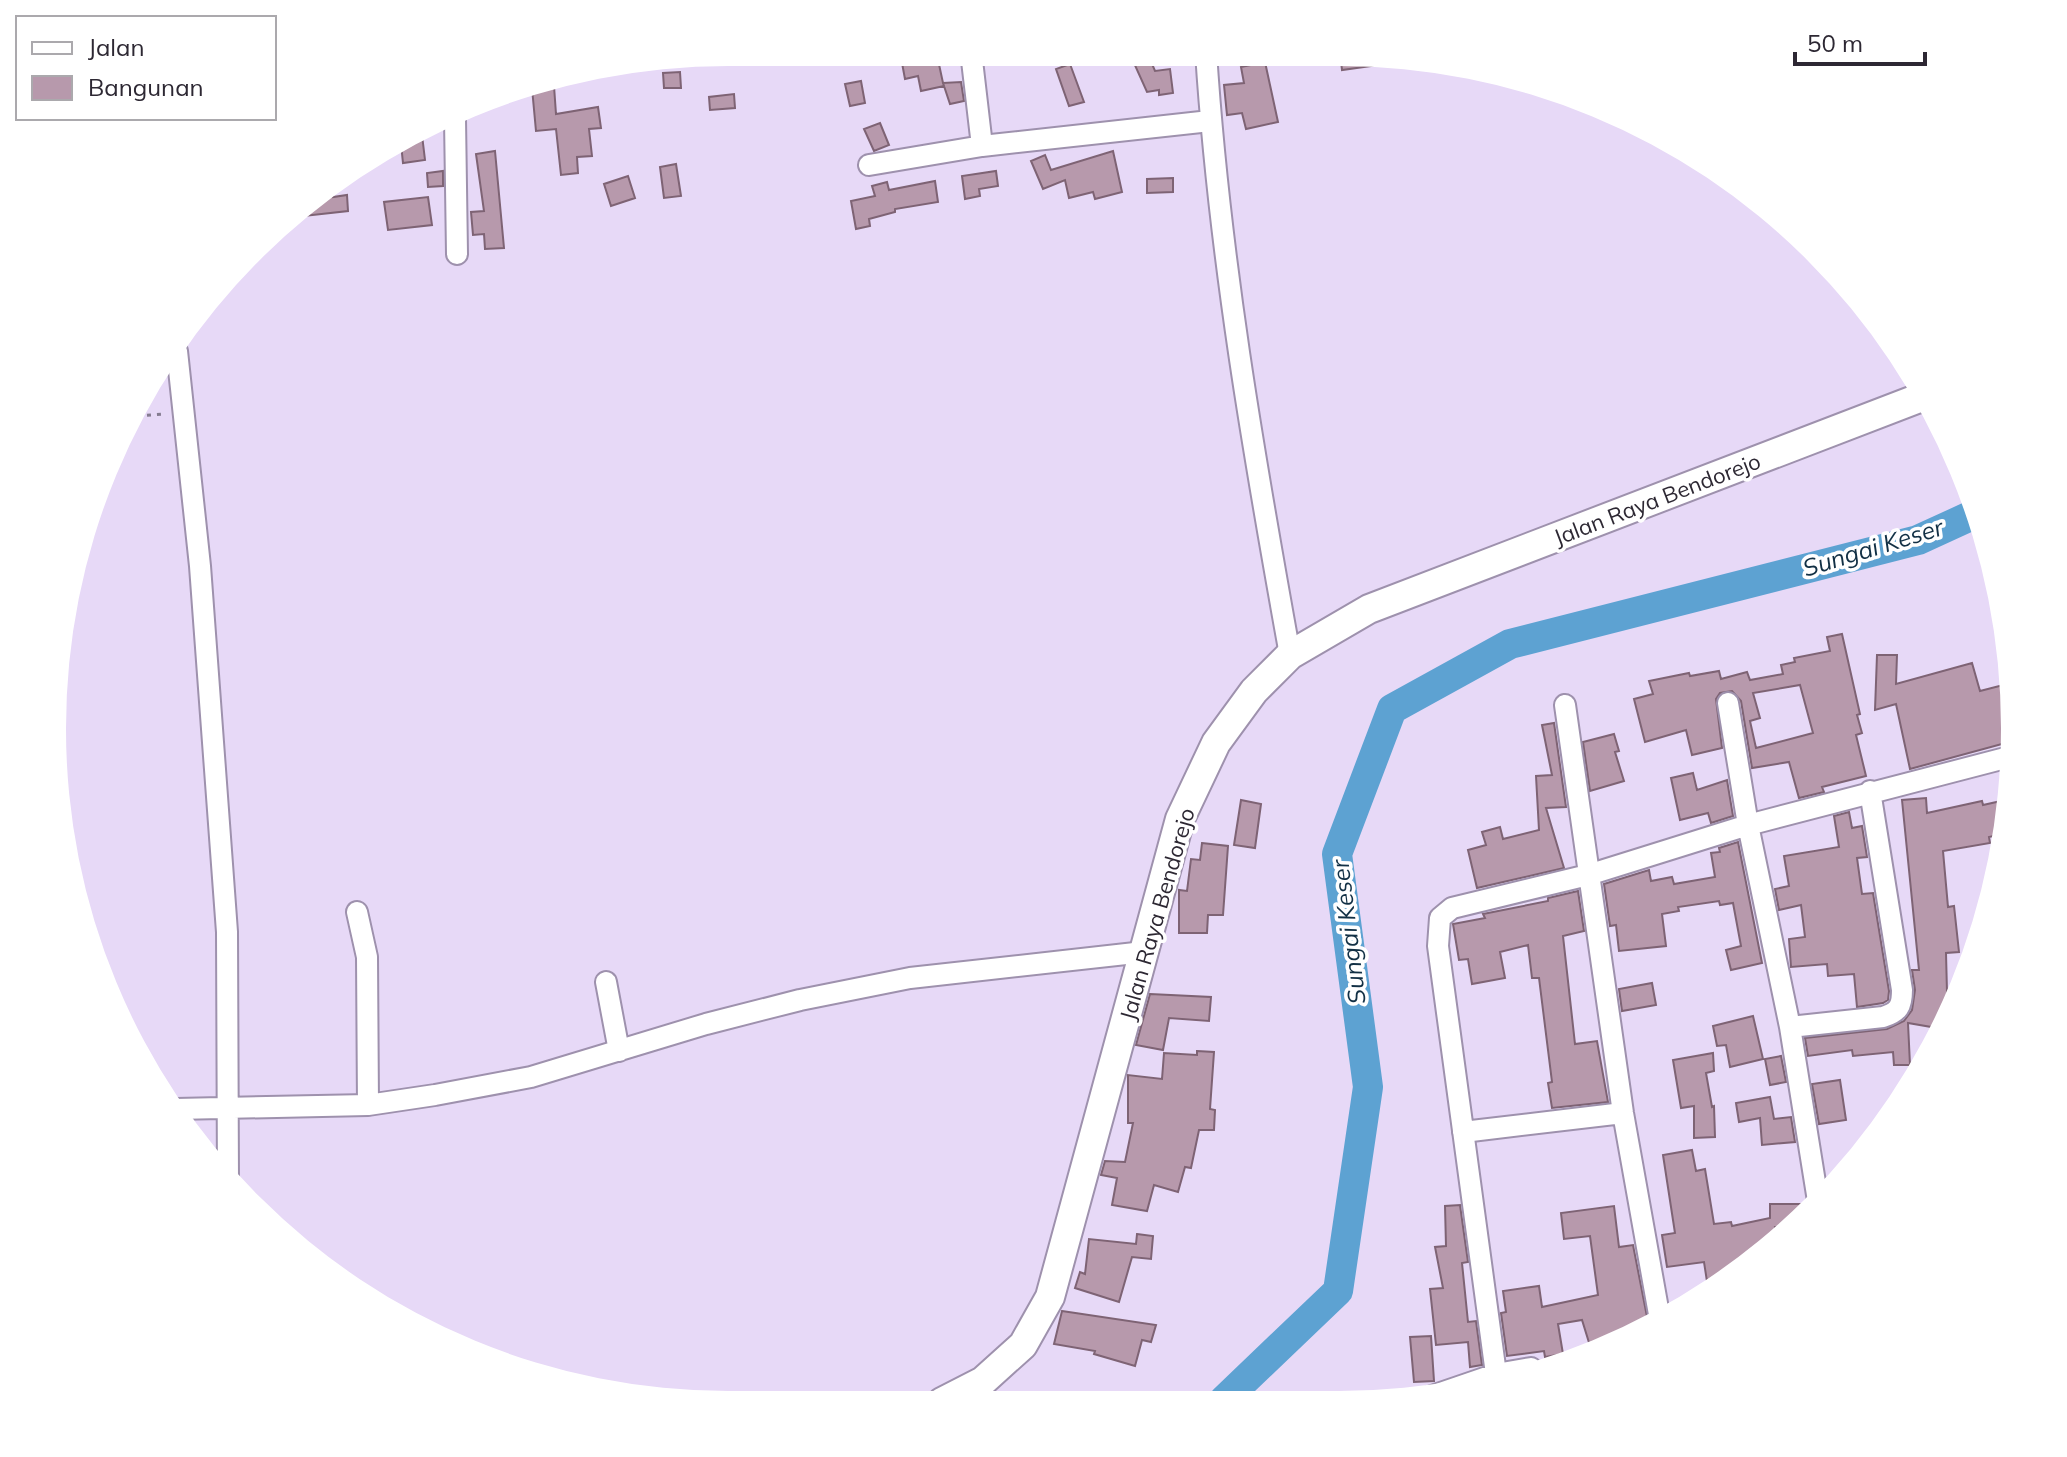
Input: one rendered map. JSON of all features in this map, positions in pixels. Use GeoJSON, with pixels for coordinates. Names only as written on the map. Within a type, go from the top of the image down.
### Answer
{"type":"FeatureCollection","features":[{"type":"Feature","properties":{"kind":"main road","name":"Jalan Raya Bendorejo"},"geometry":{"type":"LineString","coordinates":[[963,1391],[983,1381],[1023,1345],[1050,1297],[1180,819],[1216,743],[1254,691],[1290,655],[1369,609],[1914,400]]}},
{"type":"Feature","properties":{"kind":"street"},"geometry":{"type":"LineString","coordinates":[[973,66],[982,146]]}},
{"type":"Feature","properties":{"kind":"street"},"geometry":{"type":"LineString","coordinates":[[1207,66],[1210,121],[1252,447],[1290,655]]}},
{"type":"Feature","properties":{"kind":"street"},"geometry":{"type":"LineString","coordinates":[[869,165],[982,146],[1210,121]]}},
{"type":"Feature","properties":{"kind":"street"},"geometry":{"type":"LineString","coordinates":[[455,125],[457,254]]}},
{"type":"Feature","properties":{"kind":"street"},"geometry":{"type":"LineString","coordinates":[[178,360],[200,566],[227,932],[228,1162]]}},
{"type":"Feature","properties":{"kind":"street"},"geometry":{"type":"LineString","coordinates":[[1728,703],[1748,825],[1790,1027],[1816,1188]]}},
{"type":"Feature","properties":{"kind":"street"},"geometry":{"type":"LineString","coordinates":[[1565,705],[1623,1113],[1658,1309]]}},
{"type":"Feature","properties":{"kind":"street"},"geometry":{"type":"LineString","coordinates":[[1496,1371],[1438,946],[1440,918],[1452,908],[1588,875],[1748,825],[2000,759]]}},
{"type":"Feature","properties":{"kind":"street"},"geometry":{"type":"LineString","coordinates":[[1790,1027],[1883,1017],[1895,1014],[1902,1005],[1870,791]]}},
{"type":"Feature","properties":{"kind":"street"},"geometry":{"type":"LineString","coordinates":[[357,912],[367,957],[368,1105]]}},
{"type":"Feature","properties":{"kind":"street"},"geometry":{"type":"LineString","coordinates":[[186,1108],[368,1105],[531,1077],[746,1013],[910,978],[1144,952]]}},
{"type":"Feature","properties":{"kind":"street"},"geometry":{"type":"LineString","coordinates":[[606,982],[619,1051]]}},
{"type":"Feature","properties":{"kind":"street"},"geometry":{"type":"LineString","coordinates":[[1463,1132],[1623,1113]]}},
{"type":"Feature","properties":{"kind":"path"},"geometry":{"type":"LineString","coordinates":[[145,415],[184,412]]}},
{"type":"Feature","properties":{"kind":"building"},"geometry":{"type":"Polygon","coordinates":[[[903,66],[939,66],[943,83],[961,82],[964,101],[950,104],[944,86],[921,91],[918,76],[905,79],[903,66]]]}},
{"type":"Feature","properties":{"kind":"building"},"geometry":{"type":"Polygon","coordinates":[[[1071,66],[1084,102],[1069,106],[1056,69],[1071,66]]]}},
{"type":"Feature","properties":{"kind":"building"},"geometry":{"type":"Polygon","coordinates":[[[1135,66],[1153,66],[1155,71],[1170,69],[1173,93],[1159,95],[1159,90],[1147,92],[1135,66]]]}},
{"type":"Feature","properties":{"kind":"building"},"geometry":{"type":"Polygon","coordinates":[[[1266,66],[1278,122],[1246,129],[1242,113],[1227,115],[1224,85],[1244,83],[1241,67],[1266,66]]]}},
{"type":"Feature","properties":{"kind":"building"},"geometry":{"type":"Polygon","coordinates":[[[1342,66],[1366,67],[1342,70],[1342,66]]]}},
{"type":"Feature","properties":{"kind":"building"},"geometry":{"type":"Polygon","coordinates":[[[680,72],[681,88],[664,88],[663,73],[680,72]]]}},
{"type":"Feature","properties":{"kind":"building"},"geometry":{"type":"Polygon","coordinates":[[[861,81],[865,103],[850,106],[845,84],[861,81]]]}},
{"type":"Feature","properties":{"kind":"building"},"geometry":{"type":"Polygon","coordinates":[[[554,90],[556,114],[598,107],[601,128],[589,129],[592,156],[577,157],[578,173],[561,175],[556,129],[536,131],[533,96],[554,90]]]}},
{"type":"Feature","properties":{"kind":"building"},"geometry":{"type":"Polygon","coordinates":[[[734,94],[735,108],[710,110],[709,97],[734,94]]]}},
{"type":"Feature","properties":{"kind":"building"},"geometry":{"type":"Polygon","coordinates":[[[880,123],[889,145],[874,151],[864,129],[880,123]]]}},
{"type":"Feature","properties":{"kind":"building"},"geometry":{"type":"Polygon","coordinates":[[[423,141],[425,160],[403,163],[402,152],[423,141]]]}},
{"type":"Feature","properties":{"kind":"building"},"geometry":{"type":"Polygon","coordinates":[[[495,151],[504,248],[485,249],[484,234],[473,235],[471,212],[484,211],[476,154],[495,151]]]}},
{"type":"Feature","properties":{"kind":"building"},"geometry":{"type":"Polygon","coordinates":[[[1113,151],[1122,192],[1095,199],[1093,192],[1069,198],[1065,180],[1043,189],[1031,161],[1045,155],[1051,170],[1113,151]]]}},
{"type":"Feature","properties":{"kind":"building"},"geometry":{"type":"Polygon","coordinates":[[[676,164],[681,196],[664,198],[660,167],[676,164]]]}},
{"type":"Feature","properties":{"kind":"building"},"geometry":{"type":"Polygon","coordinates":[[[443,171],[443,186],[428,187],[427,173],[443,171]]]}},
{"type":"Feature","properties":{"kind":"building"},"geometry":{"type":"Polygon","coordinates":[[[996,171],[998,186],[979,189],[980,196],[965,199],[962,176],[996,171]]]}},
{"type":"Feature","properties":{"kind":"building"},"geometry":{"type":"Polygon","coordinates":[[[628,176],[635,198],[611,206],[604,184],[628,176]]]}},
{"type":"Feature","properties":{"kind":"building"},"geometry":{"type":"Polygon","coordinates":[[[1173,178],[1173,192],[1147,193],[1147,179],[1173,178]]]}},
{"type":"Feature","properties":{"kind":"building"},"geometry":{"type":"Polygon","coordinates":[[[935,181],[938,202],[895,209],[895,212],[869,219],[870,226],[856,229],[851,201],[875,196],[872,186],[887,182],[889,190],[935,181]]]}},
{"type":"Feature","properties":{"kind":"building"},"geometry":{"type":"Polygon","coordinates":[[[347,195],[348,211],[310,215],[334,197],[347,195]]]}},
{"type":"Feature","properties":{"kind":"building"},"geometry":{"type":"Polygon","coordinates":[[[428,197],[432,225],[388,230],[384,202],[428,197]]]}},
{"type":"Feature","properties":{"kind":"building"},"geometry":{"type":"Polygon","coordinates":[[[1842,634],[1860,714],[1857,715],[1862,733],[1856,735],[1866,776],[1822,787],[1824,792],[1799,798],[1789,762],[1752,768],[1741,701],[1732,691],[1720,693],[1716,699],[1722,748],[1692,755],[1686,730],[1645,742],[1634,699],[1653,694],[1649,681],[1719,671],[1721,679],[1747,672],[1750,680],[1783,674],[1781,665],[1795,662],[1794,658],[1830,651],[1827,637],[1842,634]],[[1800,685],[1753,693],[1760,718],[1750,721],[1756,748],[1813,733],[1800,685]]]}},
{"type":"Feature","properties":{"kind":"building"},"geometry":{"type":"Polygon","coordinates":[[[1877,655],[1897,655],[1896,684],[1972,663],[1980,691],[2000,686],[2001,744],[1910,769],[1896,704],[1875,710],[1877,655]]]}},
{"type":"Feature","properties":{"kind":"building"},"geometry":{"type":"Polygon","coordinates":[[[1554,723],[1566,807],[1546,808],[1564,868],[1477,888],[1468,850],[1486,845],[1482,832],[1500,827],[1503,839],[1539,830],[1536,776],[1552,775],[1542,725],[1554,723]]]}},
{"type":"Feature","properties":{"kind":"building"},"geometry":{"type":"Polygon","coordinates":[[[1614,734],[1619,751],[1615,752],[1624,781],[1590,791],[1583,742],[1614,734]]]}},
{"type":"Feature","properties":{"kind":"building"},"geometry":{"type":"Polygon","coordinates":[[[1693,773],[1697,790],[1727,780],[1733,816],[1711,823],[1708,813],[1680,820],[1671,778],[1693,773]]]}},
{"type":"Feature","properties":{"kind":"building"},"geometry":{"type":"Polygon","coordinates":[[[1926,798],[1927,813],[1982,801],[1983,805],[1997,802],[1990,843],[1943,851],[1948,907],[1954,906],[1959,952],[1946,953],[1947,991],[1930,1027],[1908,1023],[1909,1065],[1894,1065],[1893,1052],[1853,1056],[1852,1050],[1808,1056],[1805,1038],[1887,1029],[1904,1021],[1912,1010],[1915,990],[1912,970],[1919,970],[1902,800],[1926,798]]]}},
{"type":"Feature","properties":{"kind":"building"},"geometry":{"type":"Polygon","coordinates":[[[1241,800],[1261,804],[1255,848],[1234,845],[1241,800]]]}},
{"type":"Feature","properties":{"kind":"building"},"geometry":{"type":"Polygon","coordinates":[[[1849,812],[1852,828],[1862,826],[1867,857],[1857,858],[1862,894],[1873,893],[1889,991],[1888,1000],[1883,1003],[1857,1007],[1854,974],[1828,976],[1827,964],[1791,967],[1789,939],[1805,937],[1801,905],[1779,910],[1775,889],[1789,886],[1784,856],[1839,847],[1834,816],[1849,812]]]}},
{"type":"Feature","properties":{"kind":"building"},"geometry":{"type":"Polygon","coordinates":[[[1738,842],[1762,963],[1731,970],[1726,950],[1741,946],[1733,903],[1720,905],[1719,901],[1678,907],[1679,911],[1662,914],[1666,946],[1619,951],[1616,925],[1610,926],[1604,884],[1649,870],[1651,881],[1672,877],[1674,884],[1715,877],[1711,853],[1720,852],[1719,848],[1738,842]]]}},
{"type":"Feature","properties":{"kind":"building"},"geometry":{"type":"Polygon","coordinates":[[[1202,843],[1228,846],[1223,915],[1208,915],[1207,933],[1179,933],[1179,890],[1187,891],[1191,859],[1200,860],[1202,843]]]}},
{"type":"Feature","properties":{"kind":"building"},"geometry":{"type":"Polygon","coordinates":[[[1578,891],[1584,931],[1563,936],[1575,1044],[1597,1041],[1608,1102],[1552,1108],[1548,1083],[1552,1082],[1539,978],[1532,978],[1528,945],[1500,952],[1505,978],[1472,984],[1468,959],[1459,960],[1453,924],[1578,891]]]}},
{"type":"Feature","properties":{"kind":"building"},"geometry":{"type":"Polygon","coordinates":[[[1652,983],[1656,1005],[1622,1011],[1619,989],[1652,983]]]}},
{"type":"Feature","properties":{"kind":"building"},"geometry":{"type":"Polygon","coordinates":[[[1150,994],[1211,997],[1209,1021],[1169,1018],[1163,1050],[1136,1045],[1150,994]]]}},
{"type":"Feature","properties":{"kind":"building"},"geometry":{"type":"Polygon","coordinates":[[[1753,1016],[1763,1059],[1730,1067],[1726,1045],[1717,1046],[1713,1026],[1753,1016]]]}},
{"type":"Feature","properties":{"kind":"building"},"geometry":{"type":"Polygon","coordinates":[[[1197,1051],[1214,1052],[1210,1109],[1215,1110],[1214,1130],[1199,1130],[1191,1168],[1185,1167],[1178,1192],[1154,1185],[1147,1211],[1112,1205],[1117,1178],[1101,1175],[1105,1161],[1125,1162],[1133,1123],[1128,1123],[1128,1075],[1162,1079],[1164,1053],[1197,1055],[1197,1051]]]}},
{"type":"Feature","properties":{"kind":"building"},"geometry":{"type":"Polygon","coordinates":[[[1713,1053],[1714,1071],[1706,1073],[1714,1106],[1715,1137],[1694,1138],[1694,1106],[1681,1108],[1673,1060],[1713,1053]]]}},
{"type":"Feature","properties":{"kind":"building"},"geometry":{"type":"Polygon","coordinates":[[[1781,1056],[1786,1082],[1770,1085],[1765,1059],[1781,1056]]]}},
{"type":"Feature","properties":{"kind":"building"},"geometry":{"type":"Polygon","coordinates":[[[1840,1080],[1846,1120],[1819,1124],[1812,1084],[1840,1080]]]}},
{"type":"Feature","properties":{"kind":"building"},"geometry":{"type":"Polygon","coordinates":[[[1770,1097],[1774,1119],[1791,1117],[1795,1142],[1762,1145],[1760,1118],[1739,1122],[1736,1103],[1770,1097]]]}},
{"type":"Feature","properties":{"kind":"building"},"geometry":{"type":"Polygon","coordinates":[[[1692,1150],[1696,1171],[1705,1169],[1714,1224],[1731,1222],[1732,1226],[1770,1218],[1770,1204],[1800,1204],[1742,1254],[1707,1279],[1704,1262],[1667,1267],[1662,1235],[1675,1233],[1663,1155],[1692,1150]]]}},
{"type":"Feature","properties":{"kind":"building"},"geometry":{"type":"Polygon","coordinates":[[[1460,1205],[1468,1262],[1462,1263],[1468,1322],[1476,1321],[1482,1365],[1470,1367],[1468,1342],[1436,1345],[1430,1289],[1443,1288],[1435,1247],[1446,1246],[1445,1206],[1460,1205]]]}},
{"type":"Feature","properties":{"kind":"building"},"geometry":{"type":"Polygon","coordinates":[[[1614,1206],[1619,1247],[1633,1245],[1647,1315],[1589,1342],[1582,1320],[1558,1324],[1563,1352],[1545,1357],[1544,1351],[1507,1356],[1501,1313],[1506,1312],[1503,1291],[1539,1286],[1542,1307],[1598,1295],[1590,1236],[1564,1239],[1561,1213],[1614,1206]]]}},
{"type":"Feature","properties":{"kind":"building"},"geometry":{"type":"Polygon","coordinates":[[[1137,1234],[1153,1236],[1151,1259],[1132,1257],[1119,1302],[1075,1288],[1080,1272],[1085,1274],[1089,1239],[1136,1244],[1137,1234]]]}},
{"type":"Feature","properties":{"kind":"building"},"geometry":{"type":"Polygon","coordinates":[[[1062,1311],[1156,1325],[1151,1342],[1142,1340],[1135,1366],[1094,1354],[1095,1351],[1054,1344],[1062,1311]]]}},
{"type":"Feature","properties":{"kind":"building"},"geometry":{"type":"Polygon","coordinates":[[[1431,1336],[1434,1381],[1414,1382],[1410,1337],[1431,1336]]]}},
{"type":"Feature","properties":{"kind":"waterway","name":"Sungai Keser"},"geometry":{"type":"LineString","coordinates":[[1233,1391],[1338,1291],[1368,1087],[1337,854],[1392,709],[1510,644],[1918,540],[1967,518]]}}]}
